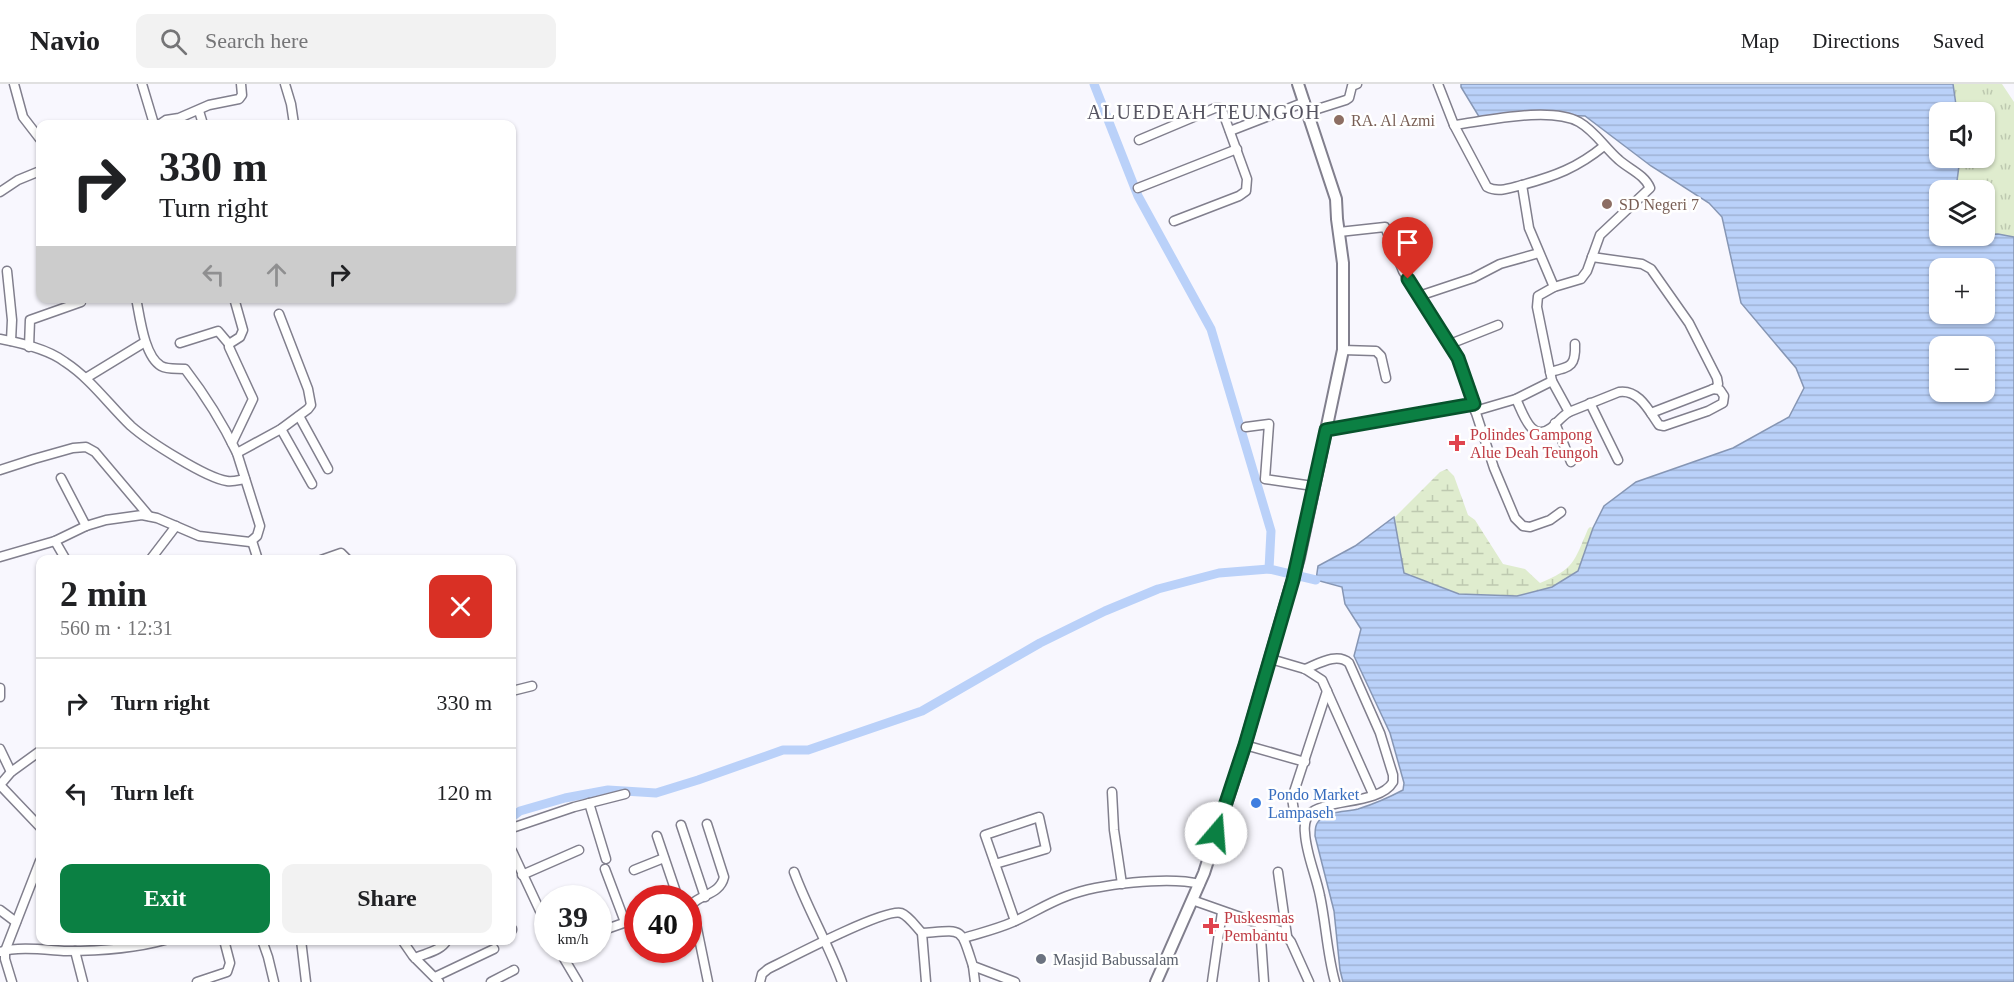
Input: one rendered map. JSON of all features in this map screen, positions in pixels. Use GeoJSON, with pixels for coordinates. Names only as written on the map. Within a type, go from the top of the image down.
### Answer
{"type":"FeatureCollection","features":[{"type":"Feature","properties":{"kind":"street"},"geometry":{"type":"LineString","coordinates":[[14,84],[23,117],[36,134]]}},
{"type":"Feature","properties":{"kind":"street"},"geometry":{"type":"LineString","coordinates":[[142,84],[153,120]]}},
{"type":"Feature","properties":{"kind":"street"},"geometry":{"type":"LineString","coordinates":[[182,120],[209,105],[239,99],[242,94],[241,84]]}},
{"type":"Feature","properties":{"kind":"street"},"geometry":{"type":"LineString","coordinates":[[285,84],[293,120]]}},
{"type":"Feature","properties":{"kind":"street"},"geometry":{"type":"LineString","coordinates":[[1156,982],[1200,884],[1271,659],[1299,558],[1343,350],[1344,272],[1336,199],[1298,84]]}},
{"type":"Feature","properties":{"kind":"street"},"geometry":{"type":"LineString","coordinates":[[1230,130],[1306,107],[1346,100],[1352,86],[1357,84]]}},
{"type":"Feature","properties":{"kind":"street"},"geometry":{"type":"LineString","coordinates":[[1438,84],[1454,125],[1487,187],[1492,190],[1552,177],[1574,168],[1604,146]]}},
{"type":"Feature","properties":{"kind":"street"},"geometry":{"type":"LineString","coordinates":[[1139,140],[1215,108],[1222,110],[1247,179],[1246,191],[1239,196],[1174,221]]}},
{"type":"Feature","properties":{"kind":"street"},"geometry":{"type":"LineString","coordinates":[[199,111],[202,120]]}},
{"type":"Feature","properties":{"kind":"street"},"geometry":{"type":"LineString","coordinates":[[1454,125],[1532,114],[1560,116],[1580,123],[1620,161],[1644,178],[1650,188],[1600,235],[1581,279],[1541,293],[1537,300],[1551,377],[1569,412]]}},
{"type":"Feature","properties":{"kind":"street"},"geometry":{"type":"LineString","coordinates":[[1138,188],[1237,149]]}},
{"type":"Feature","properties":{"kind":"street"},"geometry":{"type":"LineString","coordinates":[[0,192],[18,180],[36,173]]}},
{"type":"Feature","properties":{"kind":"street"},"geometry":{"type":"LineString","coordinates":[[1522,185],[1530,228],[1554,287]]}},
{"type":"Feature","properties":{"kind":"street"},"geometry":{"type":"LineString","coordinates":[[1339,232],[1385,227],[1403,271],[1450,344],[1463,370],[1494,468],[1515,518],[1523,526],[1530,527],[1550,520],[1561,512]]}},
{"type":"Feature","properties":{"kind":"street"},"geometry":{"type":"LineString","coordinates":[[1419,296],[1473,278],[1500,264],[1539,253]]}},
{"type":"Feature","properties":{"kind":"street"},"geometry":{"type":"LineString","coordinates":[[1592,257],[1642,264],[1651,269],[1689,323],[1717,378],[1718,384],[1713,389],[1651,413]]}},
{"type":"Feature","properties":{"kind":"street"},"geometry":{"type":"LineString","coordinates":[[7,272],[12,341]]}},
{"type":"Feature","properties":{"kind":"street"},"geometry":{"type":"LineString","coordinates":[[29,347],[30,320],[64,303]]}},
{"type":"Feature","properties":{"kind":"street"},"geometry":{"type":"LineString","coordinates":[[0,557],[55,541],[86,526],[129,517],[149,516],[199,536],[252,541],[258,536],[260,526],[232,443],[200,388],[185,369],[160,365],[152,355],[146,342],[137,303]]}},
{"type":"Feature","properties":{"kind":"street"},"geometry":{"type":"LineString","coordinates":[[229,344],[240,337],[243,330],[235,303]]}},
{"type":"Feature","properties":{"kind":"street"},"geometry":{"type":"LineString","coordinates":[[237,453],[281,429],[310,407],[309,395],[279,314]]}},
{"type":"Feature","properties":{"kind":"street"},"geometry":{"type":"LineString","coordinates":[[1450,344],[1498,325]]}},
{"type":"Feature","properties":{"kind":"street"},"geometry":{"type":"LineString","coordinates":[[180,343],[218,331],[229,344],[253,399],[232,443]]}},
{"type":"Feature","properties":{"kind":"street"},"geometry":{"type":"LineString","coordinates":[[0,339],[62,359],[86,378],[140,433],[201,471],[215,477],[235,481],[245,479]]}},
{"type":"Feature","properties":{"kind":"street"},"geometry":{"type":"LineString","coordinates":[[86,378],[146,342]]}},
{"type":"Feature","properties":{"kind":"street"},"geometry":{"type":"LineString","coordinates":[[1326,430],[1516,399],[1568,368],[1575,356],[1575,344]]}},
{"type":"Feature","properties":{"kind":"street"},"geometry":{"type":"LineString","coordinates":[[1343,350],[1376,351],[1381,356],[1386,378]]}},
{"type":"Feature","properties":{"kind":"street"},"geometry":{"type":"LineString","coordinates":[[1516,399],[1529,427],[1534,431],[1545,431],[1569,412],[1619,392],[1628,391],[1636,395],[1659,425],[1664,426],[1723,404],[1724,396],[1720,390],[1713,389]]}},
{"type":"Feature","properties":{"kind":"street"},"geometry":{"type":"LineString","coordinates":[[1590,403],[1618,460]]}},
{"type":"Feature","properties":{"kind":"street"},"geometry":{"type":"LineString","coordinates":[[299,416],[328,469]]}},
{"type":"Feature","properties":{"kind":"street"},"geometry":{"type":"LineString","coordinates":[[1555,423],[1571,462]]}},
{"type":"Feature","properties":{"kind":"street"},"geometry":{"type":"LineString","coordinates":[[1246,427],[1269,424],[1265,479],[1313,486]]}},
{"type":"Feature","properties":{"kind":"street"},"geometry":{"type":"LineString","coordinates":[[281,429],[312,484]]}},
{"type":"Feature","properties":{"kind":"street"},"geometry":{"type":"LineString","coordinates":[[0,470],[73,448],[86,447],[95,452],[149,516]]}},
{"type":"Feature","properties":{"kind":"street"},"geometry":{"type":"LineString","coordinates":[[61,478],[86,526]]}},
{"type":"Feature","properties":{"kind":"street"},"geometry":{"type":"LineString","coordinates":[[154,555],[176,526]]}},
{"type":"Feature","properties":{"kind":"street"},"geometry":{"type":"LineString","coordinates":[[55,541],[63,555]]}},
{"type":"Feature","properties":{"kind":"street"},"geometry":{"type":"LineString","coordinates":[[252,541],[256,555]]}},
{"type":"Feature","properties":{"kind":"street"},"geometry":{"type":"LineString","coordinates":[[1305,669],[1336,658],[1347,660],[1380,733],[1393,775],[1393,782],[1390,786],[1354,801],[1322,807],[1312,812],[1306,819],[1306,844],[1323,908],[1335,982]]}},
{"type":"Feature","properties":{"kind":"street"},"geometry":{"type":"LineString","coordinates":[[1271,659],[1305,669],[1322,680],[1373,794]]}},
{"type":"Feature","properties":{"kind":"street"},"geometry":{"type":"LineString","coordinates":[[516,690],[532,686]]}},
{"type":"Feature","properties":{"kind":"street"},"geometry":{"type":"LineString","coordinates":[[0,688],[0,697]]}},
{"type":"Feature","properties":{"kind":"street"},"geometry":{"type":"LineString","coordinates":[[1306,819],[1294,811],[1292,801],[1326,691]]}},
{"type":"Feature","properties":{"kind":"street"},"geometry":{"type":"LineString","coordinates":[[1245,745],[1305,762]]}},
{"type":"Feature","properties":{"kind":"street"},"geometry":{"type":"LineString","coordinates":[[0,749],[11,772]]}},
{"type":"Feature","properties":{"kind":"street"},"geometry":{"type":"LineString","coordinates":[[36,754],[11,772],[0,785],[36,823]]}},
{"type":"Feature","properties":{"kind":"street"},"geometry":{"type":"LineString","coordinates":[[1112,792],[1114,830],[1122,884]]}},
{"type":"Feature","properties":{"kind":"street"},"geometry":{"type":"LineString","coordinates":[[516,827],[625,794]]}},
{"type":"Feature","properties":{"kind":"street"},"geometry":{"type":"LineString","coordinates":[[589,803],[605,864],[624,919]]}},
{"type":"Feature","properties":{"kind":"street"},"geometry":{"type":"LineString","coordinates":[[995,864],[1046,849],[1039,817],[985,835],[995,864],[1015,921]]}},
{"type":"Feature","properties":{"kind":"street"},"geometry":{"type":"LineString","coordinates":[[702,898],[721,885],[724,878],[707,824]]}},
{"type":"Feature","properties":{"kind":"street"},"geometry":{"type":"LineString","coordinates":[[681,825],[705,897]]}},
{"type":"Feature","properties":{"kind":"street"},"geometry":{"type":"LineString","coordinates":[[657,836],[673,885]]}},
{"type":"Feature","properties":{"kind":"street"},"geometry":{"type":"LineString","coordinates":[[522,875],[579,850]]}},
{"type":"Feature","properties":{"kind":"street"},"geometry":{"type":"LineString","coordinates":[[634,870],[664,858]]}},
{"type":"Feature","properties":{"kind":"street"},"geometry":{"type":"LineString","coordinates":[[516,861],[534,896]]}},
{"type":"Feature","properties":{"kind":"street"},"geometry":{"type":"LineString","coordinates":[[1278,872],[1287,936],[1309,982]]}},
{"type":"Feature","properties":{"kind":"street"},"geometry":{"type":"LineString","coordinates":[[794,873],[842,982]]}},
{"type":"Feature","properties":{"kind":"street"},"geometry":{"type":"LineString","coordinates":[[964,938],[1015,921],[1073,894],[1122,884],[1170,880],[1200,884]]}},
{"type":"Feature","properties":{"kind":"street"},"geometry":{"type":"LineString","coordinates":[[12,982],[2,952],[36,882]]}},
{"type":"Feature","properties":{"kind":"street"},"geometry":{"type":"LineString","coordinates":[[1192,900],[1281,931],[1287,936]]}},
{"type":"Feature","properties":{"kind":"street"},"geometry":{"type":"LineString","coordinates":[[0,910],[16,922]]}},
{"type":"Feature","properties":{"kind":"street"},"geometry":{"type":"LineString","coordinates":[[1212,982],[1222,912]]}},
{"type":"Feature","properties":{"kind":"street"},"geometry":{"type":"LineString","coordinates":[[760,982],[763,972],[857,926],[897,913],[906,916],[922,933],[926,982]]}},
{"type":"Feature","properties":{"kind":"street"},"geometry":{"type":"LineString","coordinates":[[1260,924],[1264,982]]}},
{"type":"Feature","properties":{"kind":"street"},"geometry":{"type":"LineString","coordinates":[[922,933],[955,931],[960,933],[964,938],[973,966],[975,982]]}},
{"type":"Feature","properties":{"kind":"street"},"geometry":{"type":"LineString","coordinates":[[2,952],[124,949],[139,945]]}},
{"type":"Feature","properties":{"kind":"street"},"geometry":{"type":"LineString","coordinates":[[197,982],[227,972],[230,963],[225,945]]}},
{"type":"Feature","properties":{"kind":"street"},"geometry":{"type":"LineString","coordinates":[[264,945],[274,982]]}},
{"type":"Feature","properties":{"kind":"street"},"geometry":{"type":"LineString","coordinates":[[302,945],[306,982]]}},
{"type":"Feature","properties":{"kind":"street"},"geometry":{"type":"LineString","coordinates":[[406,945],[437,980],[494,949]]}},
{"type":"Feature","properties":{"kind":"street"},"geometry":{"type":"LineString","coordinates":[[415,958],[444,945]]}},
{"type":"Feature","properties":{"kind":"street"},"geometry":{"type":"LineString","coordinates":[[75,951],[84,982]]}},
{"type":"Feature","properties":{"kind":"street"},"geometry":{"type":"LineString","coordinates":[[702,953],[708,982]]}},
{"type":"Feature","properties":{"kind":"street"},"geometry":{"type":"LineString","coordinates":[[567,963],[578,982]]}},
{"type":"Feature","properties":{"kind":"street"},"geometry":{"type":"LineString","coordinates":[[973,966],[1015,982]]}},
{"type":"Feature","properties":{"kind":"street"},"geometry":{"type":"LineString","coordinates":[[491,982],[514,970]]}},
{"type":"Feature","properties":{"kind":"green space"},"geometry":{"type":"Polygon","coordinates":[[[1953,84],[2002,84],[2014,102],[2014,237],[1995,235],[1995,180],[1957,180],[1959,168],[1995,168],[1995,102],[1956,102],[1953,84]]]}},
{"type":"Feature","properties":{"kind":"green space"},"geometry":{"type":"Polygon","coordinates":[[[1447,469],[1454,476],[1468,515],[1475,520],[1503,564],[1525,569],[1540,583],[1560,573],[1572,563],[1588,529],[1593,528],[1578,571],[1552,587],[1517,596],[1459,594],[1404,573],[1394,518],[1440,472],[1447,469]]]}},
{"type":"Feature","properties":{"kind":"water"},"geometry":{"type":"Polygon","coordinates":[[[1461,84],[1953,84],[1956,102],[1929,102],[1929,168],[1959,168],[1957,180],[1929,180],[1929,246],[1995,246],[1995,234],[2014,237],[2014,982],[1343,982],[1334,911],[1315,836],[1316,827],[1319,821],[1329,814],[1358,809],[1403,790],[1404,783],[1390,733],[1354,656],[1361,629],[1345,604],[1342,587],[1316,580],[1318,566],[1355,546],[1394,517],[1404,573],[1459,594],[1517,596],[1552,587],[1578,571],[1593,528],[1604,506],[1636,482],[1733,448],[1789,417],[1804,388],[1796,368],[1741,303],[1722,217],[1709,203],[1651,166],[1585,116],[1529,114],[1481,120],[1461,84]]]}},
{"type":"Feature","properties":{"kind":"waterway"},"geometry":{"type":"LineString","coordinates":[[1094,84],[1138,196],[1211,329],[1271,531],[1269,569],[1316,580]]}},
{"type":"Feature","properties":{"kind":"waterway"},"geometry":{"type":"LineString","coordinates":[[516,814],[565,798],[608,790],[656,793],[783,750],[808,750],[922,711],[1040,643],[1105,611],[1158,589],[1219,573],[1269,569]]}},
{"type":"Feature","properties":{"kind":"place","name":"RA. Al Azmi"},"geometry":{"type":"Point","coordinates":[1339,120]}},
{"type":"Feature","properties":{"kind":"place","name":"SD Negeri 7"},"geometry":{"type":"Point","coordinates":[1607,204]}},
{"type":"Feature","properties":{"kind":"place","name":"Polindes Gampong Alue Deah Teungoh"},"geometry":{"type":"Point","coordinates":[1457,443]}},
{"type":"Feature","properties":{"kind":"place","name":"Pondo Market Lampaseh"},"geometry":{"type":"Point","coordinates":[1256,803]}},
{"type":"Feature","properties":{"kind":"place","name":"Puskesmas Pembantu"},"geometry":{"type":"Point","coordinates":[1211,926]}},
{"type":"Feature","properties":{"kind":"place","name":"Masjid Babussalam"},"geometry":{"type":"Point","coordinates":[1041,959]}},
{"type":"Feature","properties":{"kind":"district","name":"ALUEDEAH TEUNGOH"},"geometry":{"type":"Point","coordinates":[1204,112]}},
{"type":"Feature","properties":{"kind":"route"},"geometry":{"type":"LineString","coordinates":[[1216,833],[1245,745],[1293,580],[1326,430],[1474,404],[1458,358],[1408,279]]}}]}
